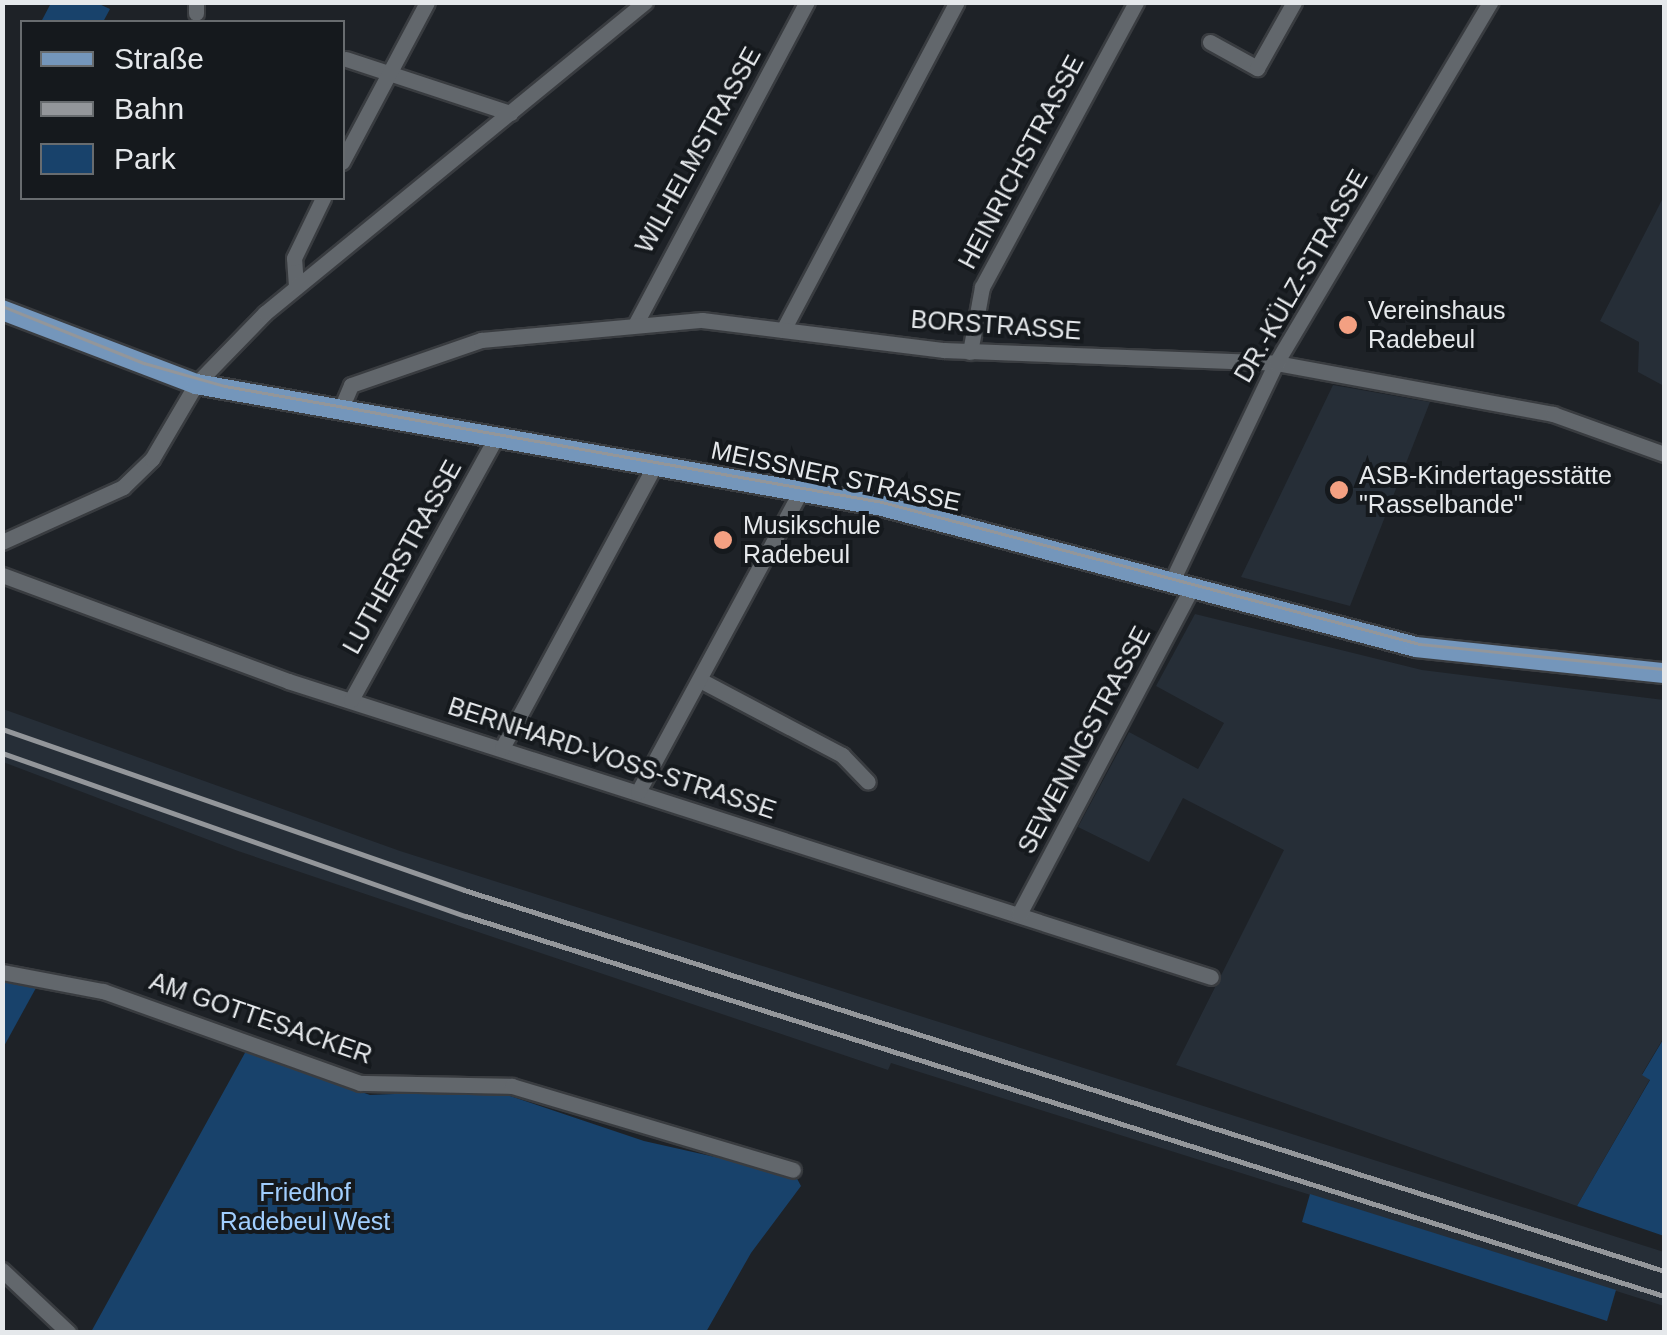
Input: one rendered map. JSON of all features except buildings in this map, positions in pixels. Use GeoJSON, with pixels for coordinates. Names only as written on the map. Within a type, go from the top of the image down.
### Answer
{"type":"FeatureCollection","features":[{"type":"Feature","properties":{"kind":"main road","name":"MEISSNER STRASSE"},"geometry":{"type":"LineString","coordinates":[[2,310],[196,384],[800,490],[1416,648],[1664,673]]}},
{"type":"Feature","properties":{"kind":"street"},"geometry":{"type":"LineString","coordinates":[[345,156],[427,2]]}},
{"type":"Feature","properties":{"kind":"street"},"geometry":{"type":"LineString","coordinates":[[2,542],[122,486],[152,459],[196,384],[296,286],[645,2]]}},
{"type":"Feature","properties":{"kind":"street","name":"WILHELMSTRASSE"},"geometry":{"type":"LineString","coordinates":[[636,323],[807,2]]}},
{"type":"Feature","properties":{"kind":"street"},"geometry":{"type":"LineString","coordinates":[[783,330],[957,2]]}},
{"type":"Feature","properties":{"kind":"street","name":"HEINRICHSTRASSE"},"geometry":{"type":"LineString","coordinates":[[970,352],[982,288],[1136,2]]}},
{"type":"Feature","properties":{"kind":"street"},"geometry":{"type":"LineString","coordinates":[[1210,42],[1257,68],[1294,2]]}},
{"type":"Feature","properties":{"kind":"street","name":"DR.-KÜLZ-STRASSE"},"geometry":{"type":"LineString","coordinates":[[1180,586],[1276,363],[1490,2]]}},
{"type":"Feature","properties":{"kind":"street"},"geometry":{"type":"LineString","coordinates":[[346,60],[510,113]]}},
{"type":"Feature","properties":{"kind":"street"},"geometry":{"type":"LineString","coordinates":[[296,286],[294,258],[323,200]]}},
{"type":"Feature","properties":{"kind":"street","name":"BORSTRASSE"},"geometry":{"type":"LineString","coordinates":[[340,411],[351,385],[416,359],[504,335],[702,320],[970,352],[1276,363],[1552,414],[1664,454]]}},
{"type":"Feature","properties":{"kind":"street","name":"LUTHERSTRASSE"},"geometry":{"type":"LineString","coordinates":[[351,700],[496,437]]}},
{"type":"Feature","properties":{"kind":"street"},"geometry":{"type":"LineString","coordinates":[[502,748],[655,465]]}},
{"type":"Feature","properties":{"kind":"street"},"geometry":{"type":"LineString","coordinates":[[638,792],[800,490]]}},
{"type":"Feature","properties":{"kind":"street","name":"BERNHARD-VOSS-STRASSE"},"geometry":{"type":"LineString","coordinates":[[2,574],[351,700],[1210,977]]}},
{"type":"Feature","properties":{"kind":"street","name":"SEWENINGSTRASSE"},"geometry":{"type":"LineString","coordinates":[[1019,914],[1180,586]]}},
{"type":"Feature","properties":{"kind":"street"},"geometry":{"type":"LineString","coordinates":[[700,680],[842,755],[868,782]]}},
{"type":"Feature","properties":{"kind":"street","name":"AM GOTTESACKER"},"geometry":{"type":"LineString","coordinates":[[2,972],[122,997],[360,1082],[512,1086],[793,1170]]}},
{"type":"Feature","properties":{"kind":"street"},"geometry":{"type":"LineString","coordinates":[[2,1270],[68,1332]]}},
{"type":"Feature","properties":{"kind":"shaded area"},"geometry":{"type":"Polygon","coordinates":[[[1664,196],[1664,386],[1638,372],[1639,342],[1600,321],[1664,196]]]}},
{"type":"Feature","properties":{"kind":"shaded area","name":"ASB-Kindertagesstätte \"Rasselbande\""},"geometry":{"type":"Polygon","coordinates":[[[1333,385],[1430,402],[1350,606],[1241,577],[1333,385]]]}},
{"type":"Feature","properties":{"kind":"shaded area"},"geometry":{"type":"Polygon","coordinates":[[[1195,614],[1422,670],[1664,700],[1664,1037],[1642,1074],[1650,1079],[1577,1206],[1176,1065],[1284,850],[1183,798],[1149,862],[1078,827],[1129,732],[1198,769],[1224,723],[1156,686],[1195,614]]]}},
{"type":"Feature","properties":{"kind":"shaded area"},"geometry":{"type":"Polygon","coordinates":[[[3,709],[400,851],[1664,1252],[1664,1306],[891,1063],[888,1070],[238,851],[3,762],[3,709]]]}},
{"type":"Feature","properties":{"kind":"green space"},"geometry":{"type":"Polygon","coordinates":[[[51,3],[97,3],[110,9],[104,20],[42,20],[51,3]]]}},
{"type":"Feature","properties":{"kind":"green space"},"geometry":{"type":"Polygon","coordinates":[[[3,981],[37,986],[3,1048],[3,981]]]}},
{"type":"Feature","properties":{"kind":"green space"},"geometry":{"type":"Polygon","coordinates":[[[1664,1038],[1664,1236],[1577,1206],[1650,1080],[1642,1075],[1664,1038]]]}},
{"type":"Feature","properties":{"kind":"green space","name":"Friedhof Radebeul West"},"geometry":{"type":"Polygon","coordinates":[[[246,1051],[370,1095],[492,1090],[644,1141],[795,1175],[801,1186],[751,1253],[706,1332],[91,1332],[246,1051]]]}},
{"type":"Feature","properties":{"kind":"green space"},"geometry":{"type":"Polygon","coordinates":[[[1310,1194],[1616,1290],[1607,1321],[1302,1222],[1310,1194]]]}},
{"type":"Feature","properties":{"kind":"tram line"},"geometry":{"type":"LineString","coordinates":[[2,306],[144,363],[225,386],[882,502],[1420,644],[1664,669]]}},
{"type":"Feature","properties":{"kind":"railway"},"geometry":{"type":"LineString","coordinates":[[2,729],[464,890],[1664,1271]]}},
{"type":"Feature","properties":{"kind":"railway"},"geometry":{"type":"LineString","coordinates":[[2,753],[466,916],[1664,1296]]}},
{"type":"Feature","properties":{"kind":"place","name":"Vereinshaus Radebeul"},"geometry":{"type":"Point","coordinates":[1348,325]}},
{"type":"Feature","properties":{"kind":"place","name":"ASB-Kindertagesstätte \"Rasselbande\""},"geometry":{"type":"Point","coordinates":[1339,490]}},
{"type":"Feature","properties":{"kind":"place","name":"Musikschule Radebeul"},"geometry":{"type":"Point","coordinates":[723,540]}}]}
